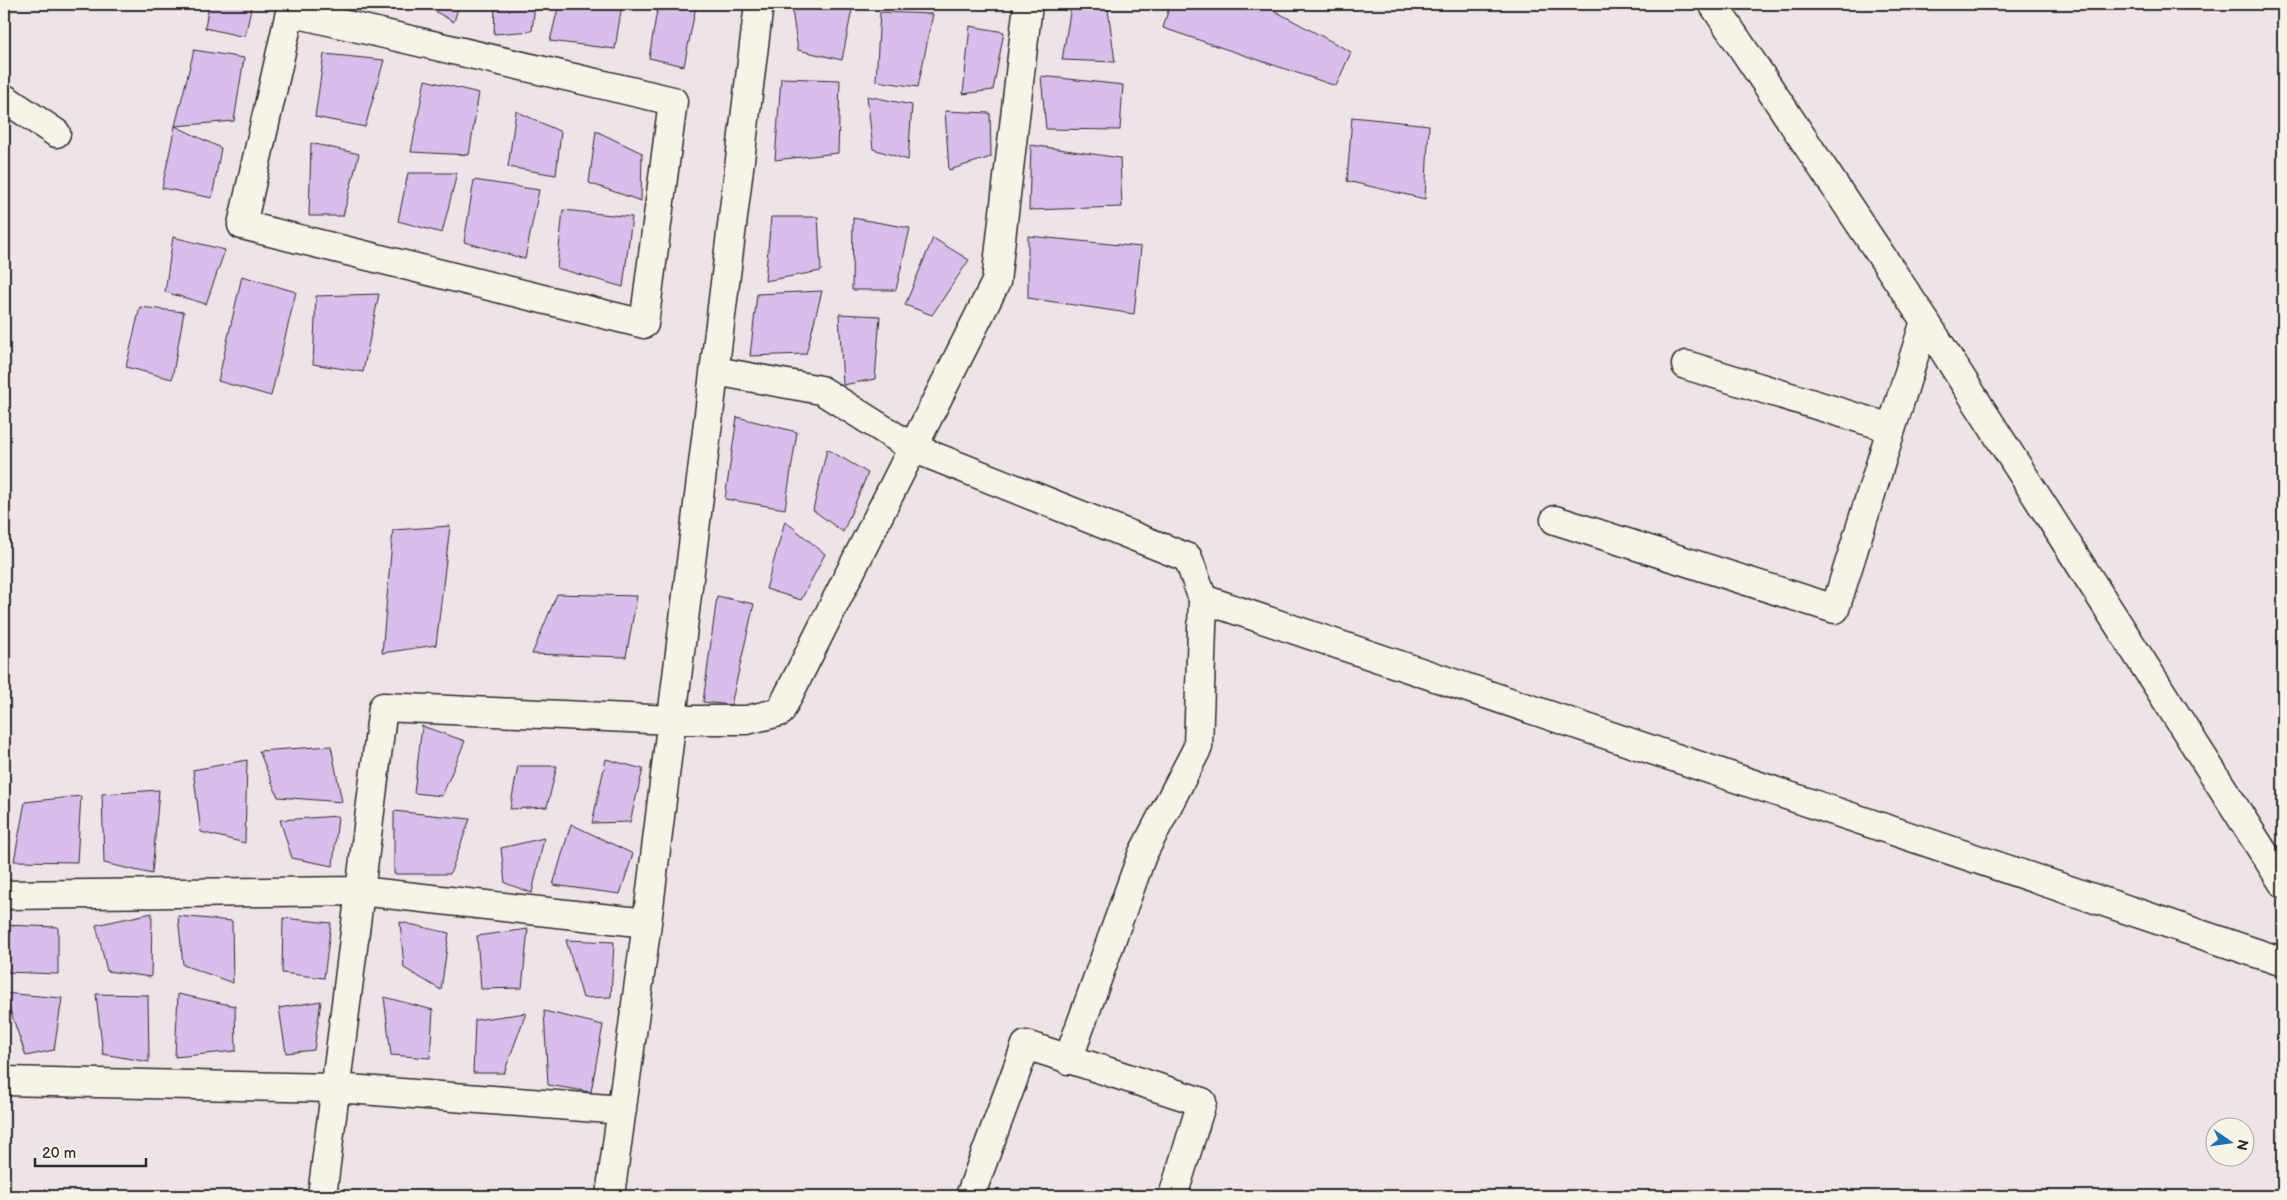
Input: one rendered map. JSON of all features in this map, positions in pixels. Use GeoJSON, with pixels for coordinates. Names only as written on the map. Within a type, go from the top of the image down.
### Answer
{"type":"FeatureCollection","features":[{"type":"Feature","properties":{"kind":"street"},"geometry":{"type":"LineString","coordinates":[[610,1196],[647,923],[759,4]]}},
{"type":"Feature","properties":{"kind":"street"},"geometry":{"type":"LineString","coordinates":[[322,1196],[383,707],[672,720],[747,720],[780,712],[996,282],[1028,4]]}},
{"type":"Feature","properties":{"kind":"street"},"geometry":{"type":"LineString","coordinates":[[1713,4],[1925,321],[2279,866]]}},
{"type":"Feature","properties":{"kind":"street"},"geometry":{"type":"LineString","coordinates":[[291,8],[673,101],[644,324],[242,225],[291,8]]}},
{"type":"Feature","properties":{"kind":"street"},"geometry":{"type":"LineString","coordinates":[[4,98],[56,133]]}},
{"type":"Feature","properties":{"kind":"street"},"geometry":{"type":"LineString","coordinates":[[1555,520],[1835,609],[1925,321]]}},
{"type":"Feature","properties":{"kind":"street"},"geometry":{"type":"LineString","coordinates":[[1686,365],[1891,428]]}},
{"type":"Feature","properties":{"kind":"street"},"geometry":{"type":"LineString","coordinates":[[715,371],[821,390],[913,448],[1188,558],[1202,599],[1198,747],[1142,855],[1068,1060]]}},
{"type":"Feature","properties":{"kind":"street"},"geometry":{"type":"LineString","coordinates":[[1202,599],[2283,962]]}},
{"type":"Feature","properties":{"kind":"street"},"geometry":{"type":"LineString","coordinates":[[4,896],[360,891],[647,923]]}},
{"type":"Feature","properties":{"kind":"street"},"geometry":{"type":"LineString","coordinates":[[970,1196],[1026,1045],[1202,1102],[1173,1196]]}},
{"type":"Feature","properties":{"kind":"street"},"geometry":{"type":"LineString","coordinates":[[4,1080],[336,1088],[622,1110]]}},
{"type":"Feature","properties":{"kind":"building"},"geometry":{"type":"Polygon","coordinates":[[[209,4],[252,4],[245,37],[205,28],[209,4]]]}},
{"type":"Feature","properties":{"kind":"building"},"geometry":{"type":"Polygon","coordinates":[[[422,4],[459,4],[454,22],[422,4]]]}},
{"type":"Feature","properties":{"kind":"building"},"geometry":{"type":"Polygon","coordinates":[[[495,4],[535,4],[532,31],[494,34],[495,4]]]}},
{"type":"Feature","properties":{"kind":"building"},"geometry":{"type":"Polygon","coordinates":[[[559,4],[622,4],[615,49],[550,41],[559,4]]]}},
{"type":"Feature","properties":{"kind":"building"},"geometry":{"type":"Polygon","coordinates":[[[658,4],[696,6],[684,66],[649,58],[658,4]]]}},
{"type":"Feature","properties":{"kind":"building"},"geometry":{"type":"Polygon","coordinates":[[[791,4],[853,4],[842,60],[798,50],[791,4]]]}},
{"type":"Feature","properties":{"kind":"building"},"geometry":{"type":"Polygon","coordinates":[[[1170,4],[1262,4],[1351,52],[1336,86],[1163,28],[1170,4]]]}},
{"type":"Feature","properties":{"kind":"building"},"geometry":{"type":"Polygon","coordinates":[[[1071,7],[1108,9],[1115,62],[1062,60],[1071,7]]]}},
{"type":"Feature","properties":{"kind":"building"},"geometry":{"type":"Polygon","coordinates":[[[880,12],[933,14],[918,87],[876,81],[880,12]]]}},
{"type":"Feature","properties":{"kind":"building"},"geometry":{"type":"Polygon","coordinates":[[[970,26],[1004,32],[993,90],[963,94],[970,26]]]}},
{"type":"Feature","properties":{"kind":"building"},"geometry":{"type":"Polygon","coordinates":[[[194,50],[244,58],[234,121],[175,126],[194,50]]]}},
{"type":"Feature","properties":{"kind":"building"},"geometry":{"type":"Polygon","coordinates":[[[324,54],[384,60],[365,127],[315,117],[324,54]]]}},
{"type":"Feature","properties":{"kind":"building"},"geometry":{"type":"Polygon","coordinates":[[[1041,76],[1123,85],[1120,130],[1046,129],[1041,76]]]}},
{"type":"Feature","properties":{"kind":"building"},"geometry":{"type":"Polygon","coordinates":[[[781,78],[840,80],[838,153],[775,160],[781,78]]]}},
{"type":"Feature","properties":{"kind":"building"},"geometry":{"type":"Polygon","coordinates":[[[425,80],[479,93],[469,155],[411,152],[425,80]]]}},
{"type":"Feature","properties":{"kind":"building"},"geometry":{"type":"Polygon","coordinates":[[[867,96],[912,105],[908,160],[873,149],[867,96]]]}},
{"type":"Feature","properties":{"kind":"building"},"geometry":{"type":"Polygon","coordinates":[[[516,111],[561,132],[556,175],[508,167],[516,111]]]}},
{"type":"Feature","properties":{"kind":"building"},"geometry":{"type":"Polygon","coordinates":[[[945,111],[990,113],[991,157],[949,170],[945,111]]]}},
{"type":"Feature","properties":{"kind":"building"},"geometry":{"type":"Polygon","coordinates":[[[1352,117],[1429,125],[1425,199],[1347,181],[1352,117]]]}},
{"type":"Feature","properties":{"kind":"building"},"geometry":{"type":"Polygon","coordinates":[[[175,126],[221,148],[212,198],[162,188],[175,126]]]}},
{"type":"Feature","properties":{"kind":"building"},"geometry":{"type":"Polygon","coordinates":[[[596,131],[642,153],[641,201],[589,183],[596,131]]]}},
{"type":"Feature","properties":{"kind":"building"},"geometry":{"type":"Polygon","coordinates":[[[311,143],[359,154],[343,216],[309,216],[311,143]]]}},
{"type":"Feature","properties":{"kind":"building"},"geometry":{"type":"Polygon","coordinates":[[[1031,145],[1120,158],[1122,207],[1029,210],[1031,145]]]}},
{"type":"Feature","properties":{"kind":"building"},"geometry":{"type":"Polygon","coordinates":[[[408,173],[457,173],[442,233],[398,221],[408,173]]]}},
{"type":"Feature","properties":{"kind":"building"},"geometry":{"type":"Polygon","coordinates":[[[474,180],[539,190],[525,259],[464,242],[474,180]]]}},
{"type":"Feature","properties":{"kind":"building"},"geometry":{"type":"Polygon","coordinates":[[[563,210],[632,217],[623,287],[557,268],[563,210]]]}},
{"type":"Feature","properties":{"kind":"building"},"geometry":{"type":"Polygon","coordinates":[[[771,217],[818,217],[821,271],[765,281],[771,217]]]}},
{"type":"Feature","properties":{"kind":"building"},"geometry":{"type":"Polygon","coordinates":[[[853,218],[910,228],[896,290],[852,290],[853,218]]]}},
{"type":"Feature","properties":{"kind":"building"},"geometry":{"type":"Polygon","coordinates":[[[1028,236],[1141,247],[1134,314],[1028,298],[1028,236]]]}},
{"type":"Feature","properties":{"kind":"building"},"geometry":{"type":"Polygon","coordinates":[[[173,237],[225,250],[206,304],[165,292],[173,237]]]}},
{"type":"Feature","properties":{"kind":"building"},"geometry":{"type":"Polygon","coordinates":[[[933,238],[969,260],[932,315],[905,305],[933,238]]]}},
{"type":"Feature","properties":{"kind":"building"},"geometry":{"type":"Polygon","coordinates":[[[242,276],[296,292],[271,396],[218,381],[242,276]]]}},
{"type":"Feature","properties":{"kind":"building"},"geometry":{"type":"Polygon","coordinates":[[[822,291],[806,354],[750,356],[757,294],[822,291]]]}},
{"type":"Feature","properties":{"kind":"building"},"geometry":{"type":"Polygon","coordinates":[[[379,294],[363,372],[313,364],[316,296],[379,294]]]}},
{"type":"Feature","properties":{"kind":"building"},"geometry":{"type":"Polygon","coordinates":[[[140,307],[184,312],[172,379],[126,367],[140,307]]]}},
{"type":"Feature","properties":{"kind":"building"},"geometry":{"type":"Polygon","coordinates":[[[839,314],[880,316],[875,379],[843,385],[839,314]]]}},
{"type":"Feature","properties":{"kind":"building"},"geometry":{"type":"Polygon","coordinates":[[[737,417],[797,432],[785,509],[725,499],[737,417]]]}},
{"type":"Feature","properties":{"kind":"building"},"geometry":{"type":"Polygon","coordinates":[[[827,449],[868,473],[843,532],[813,510],[827,449]]]}},
{"type":"Feature","properties":{"kind":"building"},"geometry":{"type":"Polygon","coordinates":[[[785,521],[825,554],[801,600],[766,589],[785,521]]]}},
{"type":"Feature","properties":{"kind":"building"},"geometry":{"type":"Polygon","coordinates":[[[450,526],[436,645],[382,653],[393,530],[450,526]]]}},
{"type":"Feature","properties":{"kind":"building"},"geometry":{"type":"Polygon","coordinates":[[[557,594],[637,596],[626,657],[532,654],[557,594]]]}},
{"type":"Feature","properties":{"kind":"building"},"geometry":{"type":"Polygon","coordinates":[[[717,596],[754,604],[731,705],[703,702],[717,596]]]}},
{"type":"Feature","properties":{"kind":"building"},"geometry":{"type":"Polygon","coordinates":[[[422,726],[465,741],[442,796],[414,793],[422,726]]]}},
{"type":"Feature","properties":{"kind":"building"},"geometry":{"type":"Polygon","coordinates":[[[331,746],[342,802],[278,797],[259,751],[331,746]]]}},
{"type":"Feature","properties":{"kind":"building"},"geometry":{"type":"Polygon","coordinates":[[[606,759],[643,769],[630,822],[592,823],[606,759]]]}},
{"type":"Feature","properties":{"kind":"building"},"geometry":{"type":"Polygon","coordinates":[[[247,760],[245,843],[201,832],[193,770],[247,760]]]}},
{"type":"Feature","properties":{"kind":"building"},"geometry":{"type":"Polygon","coordinates":[[[518,766],[557,766],[547,807],[510,809],[518,766]]]}},
{"type":"Feature","properties":{"kind":"building"},"geometry":{"type":"Polygon","coordinates":[[[159,790],[152,874],[104,863],[102,794],[159,790]]]}},
{"type":"Feature","properties":{"kind":"building"},"geometry":{"type":"Polygon","coordinates":[[[81,796],[77,862],[14,861],[25,802],[81,796]]]}},
{"type":"Feature","properties":{"kind":"building"},"geometry":{"type":"Polygon","coordinates":[[[394,811],[470,819],[450,874],[394,874],[394,811]]]}},
{"type":"Feature","properties":{"kind":"building"},"geometry":{"type":"Polygon","coordinates":[[[338,816],[333,866],[292,858],[280,820],[338,816]]]}},
{"type":"Feature","properties":{"kind":"building"},"geometry":{"type":"Polygon","coordinates":[[[571,824],[633,854],[620,894],[553,885],[571,824]]]}},
{"type":"Feature","properties":{"kind":"building"},"geometry":{"type":"Polygon","coordinates":[[[544,838],[532,893],[505,883],[501,848],[544,838]]]}},
{"type":"Feature","properties":{"kind":"building"},"geometry":{"type":"Polygon","coordinates":[[[152,913],[151,977],[107,971],[96,925],[152,913]]]}},
{"type":"Feature","properties":{"kind":"building"},"geometry":{"type":"Polygon","coordinates":[[[178,916],[232,921],[233,983],[183,965],[178,916]]]}},
{"type":"Feature","properties":{"kind":"building"},"geometry":{"type":"Polygon","coordinates":[[[283,918],[331,923],[324,978],[282,973],[283,918]]]}},
{"type":"Feature","properties":{"kind":"building"},"geometry":{"type":"Polygon","coordinates":[[[400,922],[449,933],[441,990],[404,968],[400,922]]]}},
{"type":"Feature","properties":{"kind":"building"},"geometry":{"type":"Polygon","coordinates":[[[4,925],[58,927],[58,974],[7,972],[4,954],[4,925]]]}},
{"type":"Feature","properties":{"kind":"building"},"geometry":{"type":"Polygon","coordinates":[[[528,929],[522,988],[481,989],[477,936],[528,929]]]}},
{"type":"Feature","properties":{"kind":"building"},"geometry":{"type":"Polygon","coordinates":[[[566,940],[614,942],[611,997],[583,998],[566,940]]]}},
{"type":"Feature","properties":{"kind":"building"},"geometry":{"type":"Polygon","coordinates":[[[4,993],[62,998],[54,1050],[26,1056],[4,993]]]}},
{"type":"Feature","properties":{"kind":"building"},"geometry":{"type":"Polygon","coordinates":[[[96,994],[148,995],[149,1062],[103,1054],[96,994]]]}},
{"type":"Feature","properties":{"kind":"building"},"geometry":{"type":"Polygon","coordinates":[[[178,994],[235,1006],[236,1051],[175,1057],[178,994]]]}},
{"type":"Feature","properties":{"kind":"building"},"geometry":{"type":"Polygon","coordinates":[[[384,997],[433,1010],[430,1058],[391,1055],[384,997]]]}},
{"type":"Feature","properties":{"kind":"building"},"geometry":{"type":"Polygon","coordinates":[[[321,1001],[314,1050],[286,1053],[279,1008],[321,1001]]]}},
{"type":"Feature","properties":{"kind":"building"},"geometry":{"type":"Polygon","coordinates":[[[544,1011],[603,1025],[591,1092],[548,1085],[544,1011]]]}},
{"type":"Feature","properties":{"kind":"building"},"geometry":{"type":"Polygon","coordinates":[[[526,1013],[504,1073],[473,1073],[475,1020],[526,1013]]]}}]}
